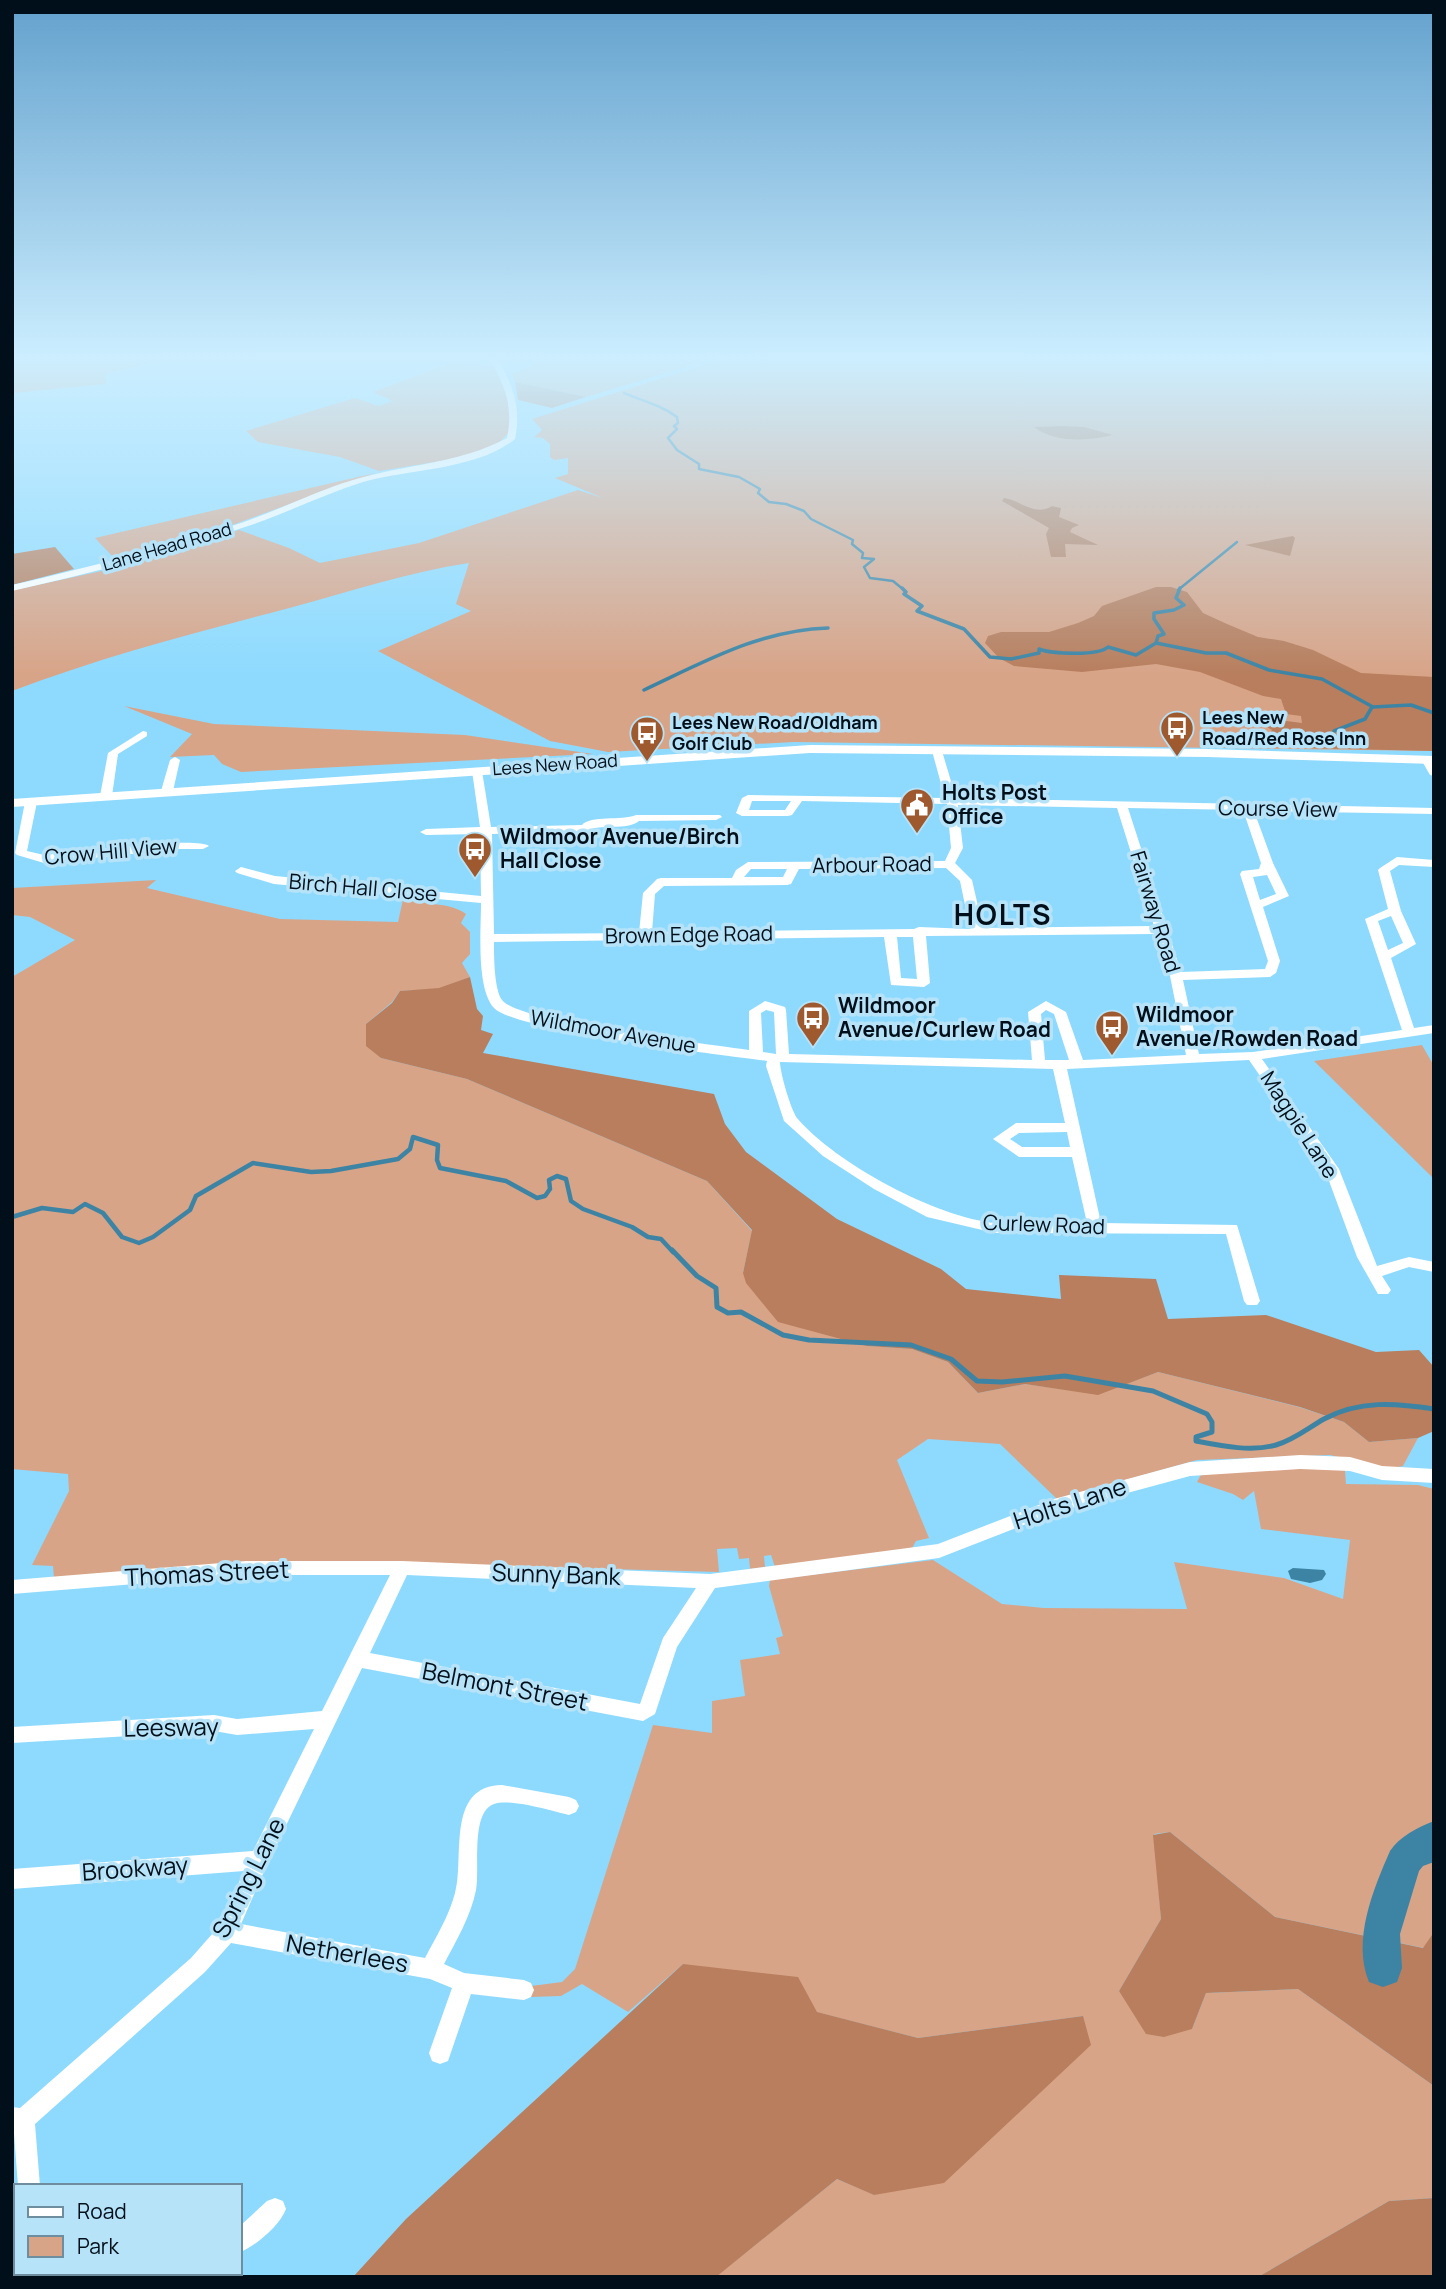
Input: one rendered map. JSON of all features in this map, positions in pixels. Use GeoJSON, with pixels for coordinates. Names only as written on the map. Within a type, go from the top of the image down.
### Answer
{"type":"FeatureCollection","features":[{"type":"Feature","properties":{"kind":"street","name":"Lane Head Road"},"geometry":{"type":"LineString","coordinates":[[12,588],[119,563],[192,542],[357,481],[446,462]]}},
{"type":"Feature","properties":{"kind":"street"},"geometry":{"type":"LineString","coordinates":[[106,796],[114,753],[143,734]]}},
{"type":"Feature","properties":{"kind":"street","name":"Lees New Road"},"geometry":{"type":"LineString","coordinates":[[12,803],[810,749],[1207,753],[1432,764]]}},
{"type":"Feature","properties":{"kind":"street"},"geometry":{"type":"LineString","coordinates":[[937,751],[952,803],[957,848],[949,864],[966,880],[977,931]]}},
{"type":"Feature","properties":{"kind":"street"},"geometry":{"type":"LineString","coordinates":[[167,791],[175,760]]}},
{"type":"Feature","properties":{"kind":"street","name":"Wildmoor Avenue"},"geometry":{"type":"LineString","coordinates":[[477,771],[486,830],[486,900],[492,993],[499,1005],[507,1011],[571,1028],[756,1056],[1059,1065],[1253,1056],[1434,1029]]}},
{"type":"Feature","properties":{"kind":"street","name":"Course View"},"geometry":{"type":"LineString","coordinates":[[799,798],[1434,811]]}},
{"type":"Feature","properties":{"kind":"street","name":"Crow Hill View"},"geometry":{"type":"LineString","coordinates":[[31,802],[16,854],[44,859],[203,846]]}},
{"type":"Feature","properties":{"kind":"street","name":"Fairway Road"},"geometry":{"type":"LineString","coordinates":[[1122,806],[1176,975],[1195,1059]]}},
{"type":"Feature","properties":{"kind":"street"},"geometry":{"type":"LineString","coordinates":[[1248,809],[1267,863],[1283,896],[1256,905]]}},
{"type":"Feature","properties":{"kind":"street"},"geometry":{"type":"LineString","coordinates":[[426,832],[585,828],[589,822],[632,822],[636,818],[716,817]]}},
{"type":"Feature","properties":{"kind":"street"},"geometry":{"type":"LineString","coordinates":[[1385,956],[1410,944],[1395,911],[1384,870],[1397,861],[1434,864]]}},
{"type":"Feature","properties":{"kind":"street"},"geometry":{"type":"LineString","coordinates":[[1176,975],[1270,973],[1274,961],[1246,874],[1264,872],[1267,863]]}},
{"type":"Feature","properties":{"kind":"street","name":"Arbour Road"},"geometry":{"type":"LineString","coordinates":[[645,936],[649,893],[661,882],[787,881],[795,866],[949,864]]}},
{"type":"Feature","properties":{"kind":"street","name":"Birch Hall Close"},"geometry":{"type":"LineString","coordinates":[[241,871],[274,880],[486,900]]}},
{"type":"Feature","properties":{"kind":"street"},"geometry":{"type":"LineString","coordinates":[[1395,911],[1371,919],[1410,1034]]}},
{"type":"Feature","properties":{"kind":"street","name":"Brown Edge Road"},"geometry":{"type":"LineString","coordinates":[[488,938],[1162,930]]}},
{"type":"Feature","properties":{"kind":"street"},"geometry":{"type":"LineString","coordinates":[[890,932],[895,982],[924,983],[919,931]]}},
{"type":"Feature","properties":{"kind":"street"},"geometry":{"type":"LineString","coordinates":[[1039,1064],[1034,1012],[1046,1004],[1060,1012],[1077,1063]]}},
{"type":"Feature","properties":{"kind":"street"},"geometry":{"type":"LineString","coordinates":[[756,1056],[755,1011],[765,1005],[780,1010],[779,1058]]}},
{"type":"Feature","properties":{"kind":"street","name":"Magpie Lane"},"geometry":{"type":"LineString","coordinates":[[1253,1056],[1332,1169],[1364,1257],[1383,1290]]}},
{"type":"Feature","properties":{"kind":"street","name":"Curlew Road"},"geometry":{"type":"LineString","coordinates":[[779,1058],[773,1066],[789,1118],[828,1153],[879,1186],[932,1213],[995,1228],[1232,1229],[1252,1301]]}},
{"type":"Feature","properties":{"kind":"street"},"geometry":{"type":"LineString","coordinates":[[1059,1065],[1095,1227]]}},
{"type":"Feature","properties":{"kind":"street"},"geometry":{"type":"LineString","coordinates":[[1073,1127],[1016,1128],[1000,1139],[1019,1152],[1079,1152]]}},
{"type":"Feature","properties":{"kind":"street"},"geometry":{"type":"LineString","coordinates":[[1373,1273],[1409,1262],[1434,1267]]}},
{"type":"Feature","properties":{"kind":"street","name":"Holts Lane"},"geometry":{"type":"LineString","coordinates":[[710,1581],[939,1551],[1054,1506],[1190,1469],[1300,1462],[1350,1464],[1382,1473],[1434,1476]]}},
{"type":"Feature","properties":{"kind":"street","name":"Thomas Street"},"geometry":{"type":"LineString","coordinates":[[12,1587],[246,1568],[402,1568]]}},
{"type":"Feature","properties":{"kind":"street","name":"Sunny Bank"},"geometry":{"type":"LineString","coordinates":[[402,1568],[710,1581]]}},
{"type":"Feature","properties":{"kind":"street","name":"Spring Lane"},"geometry":{"type":"LineString","coordinates":[[18,2119],[198,1965],[227,1932],[258,1860],[330,1719],[402,1568]]}},
{"type":"Feature","properties":{"kind":"street","name":"Belmont Street"},"geometry":{"type":"LineString","coordinates":[[359,1659],[643,1713],[648,1708],[668,1644],[710,1581]]}},
{"type":"Feature","properties":{"kind":"street","name":"Leesway"},"geometry":{"type":"LineString","coordinates":[[12,1735],[214,1723],[237,1727],[330,1719]]}},
{"type":"Feature","properties":{"kind":"street"},"geometry":{"type":"LineString","coordinates":[[430,1969],[452,1926],[466,1889],[467,1835],[474,1814],[484,1798],[496,1794],[569,1806]]}},
{"type":"Feature","properties":{"kind":"street","name":"Brookway"},"geometry":{"type":"LineString","coordinates":[[12,1879],[258,1860]]}},
{"type":"Feature","properties":{"kind":"street","name":"Netherlees"},"geometry":{"type":"LineString","coordinates":[[227,1932],[430,1969],[464,1983],[524,1990]]}},
{"type":"Feature","properties":{"kind":"street"},"geometry":{"type":"LineString","coordinates":[[440,2053],[464,1983]]}},
{"type":"Feature","properties":{"kind":"street"},"geometry":{"type":"LineString","coordinates":[[18,2119],[29,2184]]}},
{"type":"Feature","properties":{"kind":"street"},"geometry":{"type":"LineString","coordinates":[[242,2239],[275,2208]]}},
{"type":"Feature","properties":{"kind":"green space"},"geometry":{"type":"Polygon","coordinates":[[[353,462],[436,462],[379,471],[353,462]]]}},
{"type":"Feature","properties":{"kind":"green space"},"geometry":{"type":"Polygon","coordinates":[[[568,462],[1434,462],[1434,751],[794,742],[608,752],[550,741],[378,651],[471,611],[456,604],[469,563],[402,577],[187,635],[12,691],[14,590],[125,566],[239,530],[289,548],[320,563],[419,543],[578,490],[603,498],[555,478],[568,474],[568,462]]]}},
{"type":"Feature","properties":{"kind":"green space"},"geometry":{"type":"Polygon","coordinates":[[[375,473],[224,528],[116,560],[95,538],[375,473]]]}},
{"type":"Feature","properties":{"kind":"green space"},"geometry":{"type":"Polygon","coordinates":[[[124,706],[214,724],[465,735],[593,754],[241,772],[222,764],[214,755],[170,757],[192,734],[124,706]]]}},
{"type":"Feature","properties":{"kind":"green space"},"geometry":{"type":"Polygon","coordinates":[[[156,880],[147,888],[280,919],[398,922],[404,895],[419,901],[451,907],[466,914],[461,923],[470,932],[470,954],[462,963],[470,977],[439,989],[400,991],[392,1002],[366,1024],[381,1058],[467,1079],[707,1181],[752,1231],[743,1273],[867,1346],[912,1349],[948,1362],[978,1393],[1025,1384],[1098,1394],[1158,1372],[1299,1407],[1344,1422],[1369,1442],[1418,1438],[1403,1466],[1388,1469],[1330,1455],[1197,1460],[1057,1499],[1000,1444],[928,1439],[897,1460],[929,1538],[916,1541],[910,1552],[775,1567],[771,1555],[764,1556],[765,1567],[750,1569],[749,1558],[739,1559],[737,1548],[717,1549],[719,1572],[390,1563],[54,1579],[53,1566],[32,1565],[69,1491],[68,1474],[12,1469],[12,977],[75,940],[30,917],[12,915],[12,888],[156,880]]]}},
{"type":"Feature","properties":{"kind":"green space"},"geometry":{"type":"Polygon","coordinates":[[[1422,1045],[1434,1066],[1434,1179],[1314,1061],[1422,1045]]]}},
{"type":"Feature","properties":{"kind":"green space"},"geometry":{"type":"Polygon","coordinates":[[[1295,1465],[1345,1470],[1346,1484],[1418,1485],[1434,1489],[1434,1932],[1424,1948],[1275,1917],[1170,1832],[1154,1834],[1161,1919],[1119,1991],[1192,2029],[1206,1993],[1298,1989],[1434,2086],[1434,2198],[1389,2201],[1258,2277],[715,2277],[837,2179],[875,2195],[1083,2016],[918,2038],[816,2012],[683,1964],[628,2012],[582,1984],[561,1996],[530,1997],[531,1986],[562,1982],[575,1969],[653,1725],[712,1733],[712,1701],[745,1696],[740,1660],[780,1654],[776,1638],[783,1636],[769,1586],[770,1580],[933,1560],[1002,1604],[1044,1608],[1187,1609],[1174,1562],[1284,1578],[1343,1599],[1350,1540],[1261,1529],[1254,1491],[1243,1500],[1197,1482],[1203,1471],[1295,1465]]]}},
{"type":"Feature","properties":{"kind":"shaded area"},"geometry":{"type":"Polygon","coordinates":[[[1004,498],[1034,509],[1052,506],[1061,508],[1059,517],[1079,525],[1070,532],[1098,545],[1065,544],[1066,557],[1051,557],[1046,534],[1049,528],[1002,501],[1004,498]]]}},
{"type":"Feature","properties":{"kind":"shaded area"},"geometry":{"type":"Polygon","coordinates":[[[1293,536],[1295,538],[1290,556],[1245,545],[1293,536]]]}},
{"type":"Feature","properties":{"kind":"shaded area"},"geometry":{"type":"Polygon","coordinates":[[[55,547],[74,569],[12,585],[12,554],[55,547]]]}},
{"type":"Feature","properties":{"kind":"shaded area"},"geometry":{"type":"Polygon","coordinates":[[[1156,587],[1171,587],[1187,592],[1203,613],[1258,637],[1313,650],[1361,673],[1434,677],[1434,751],[1261,747],[1272,730],[1262,724],[1269,719],[1302,723],[1301,716],[1286,714],[1281,699],[1263,696],[1200,672],[1156,664],[1082,672],[1014,666],[999,658],[985,643],[988,636],[1001,632],[1049,632],[1078,623],[1094,616],[1102,606],[1156,587]]]}},
{"type":"Feature","properties":{"kind":"shaded area"},"geometry":{"type":"Polygon","coordinates":[[[470,977],[477,1009],[483,1016],[481,1030],[493,1034],[483,1053],[714,1094],[725,1124],[746,1152],[837,1219],[941,1269],[966,1289],[1061,1299],[1059,1275],[1156,1279],[1168,1319],[1266,1315],[1376,1352],[1419,1350],[1434,1367],[1434,1431],[1418,1438],[1369,1442],[1344,1422],[1300,1407],[1158,1372],[1098,1395],[1025,1384],[978,1393],[948,1362],[912,1349],[867,1346],[778,1322],[746,1283],[743,1273],[752,1230],[707,1181],[467,1079],[381,1058],[366,1046],[366,1024],[392,1003],[400,991],[439,988],[470,977]]]}},
{"type":"Feature","properties":{"kind":"shaded area"},"geometry":{"type":"Polygon","coordinates":[[[1170,1832],[1275,1917],[1423,1948],[1434,1932],[1434,2086],[1298,1989],[1206,1993],[1192,2029],[1164,2037],[1146,2034],[1119,1991],[1161,1919],[1153,1835],[1170,1832]]]}},
{"type":"Feature","properties":{"kind":"shaded area"},"geometry":{"type":"Polygon","coordinates":[[[683,1964],[798,1977],[817,2012],[918,2038],[1083,2016],[1091,2045],[944,2183],[874,2195],[837,2179],[716,2277],[353,2277],[406,2219],[683,1964]]]}},
{"type":"Feature","properties":{"kind":"shaded area"},"geometry":{"type":"Polygon","coordinates":[[[1434,2198],[1434,2277],[1258,2277],[1389,2201],[1434,2198]]]}},
{"type":"Feature","properties":{"kind":"water"},"geometry":{"type":"Polygon","coordinates":[[[1293,1568],[1324,1570],[1326,1574],[1322,1580],[1310,1583],[1291,1579],[1288,1571],[1293,1568]]]}},
{"type":"Feature","properties":{"kind":"waterway"},"geometry":{"type":"LineString","coordinates":[[696,462],[699,464],[699,469],[739,477],[760,489],[758,493],[769,502],[786,504],[804,511],[811,519],[853,540],[852,544],[863,553],[862,558],[874,559],[864,567],[870,578],[893,581],[904,590]]}},
{"type":"Feature","properties":{"kind":"waterway"},"geometry":{"type":"LineString","coordinates":[[1180,589],[1237,542]]}},
{"type":"Feature","properties":{"kind":"waterway"},"geometry":{"type":"LineString","coordinates":[[1156,643],[1158,636],[1164,634],[1154,619],[1154,613],[1174,610],[1184,605],[1176,598],[1180,589]]}},
{"type":"Feature","properties":{"kind":"waterway"},"geometry":{"type":"LineString","coordinates":[[904,590],[904,594],[922,606],[917,611],[964,629],[990,657],[1011,659],[1039,653],[1039,649],[1054,652],[1095,652],[1108,647],[1136,655],[1156,643]]}},
{"type":"Feature","properties":{"kind":"waterway"},"geometry":{"type":"LineString","coordinates":[[644,690],[756,641],[803,630],[828,628]]}},
{"type":"Feature","properties":{"kind":"waterway"},"geometry":{"type":"LineString","coordinates":[[1156,643],[1206,653],[1226,653],[1269,670],[1322,679],[1373,707],[1411,705],[1434,713]]}},
{"type":"Feature","properties":{"kind":"waterway"},"geometry":{"type":"LineString","coordinates":[[1334,731],[1365,719],[1372,707]]}},
{"type":"Feature","properties":{"kind":"waterway"},"geometry":{"type":"LineString","coordinates":[[12,1217],[42,1208],[73,1212],[85,1204],[103,1213],[122,1237],[139,1243],[153,1237],[190,1210],[196,1196],[253,1163],[311,1172],[331,1171],[398,1159],[410,1149],[413,1137],[438,1145],[437,1160],[440,1168],[506,1181],[537,1198],[545,1196],[550,1189],[549,1180],[557,1176],[566,1179],[571,1201],[583,1209],[632,1227],[648,1237],[661,1239],[673,1252]]}},
{"type":"Feature","properties":{"kind":"waterway"},"geometry":{"type":"LineString","coordinates":[[672,1250],[697,1276],[716,1288],[717,1307],[728,1313],[741,1312],[783,1335],[809,1340],[911,1345],[951,1359],[977,1381],[1002,1382],[1065,1376],[1153,1391],[1207,1414],[1212,1422],[1212,1432],[1196,1437],[1196,1441],[1236,1448],[1266,1447],[1289,1440],[1337,1413],[1364,1406],[1406,1405],[1434,1409]]}},
{"type":"Feature","properties":{"kind":"waterway"},"geometry":{"type":"LineString","coordinates":[[1383,1968],[1381,1934],[1403,1863],[1411,1851],[1427,1847],[1434,1838]]}},
{"type":"Feature","properties":{"kind":"place","name":"Lees New Road/Red Rose Inn"},"geometry":{"type":"Point","coordinates":[1177,758]}},
{"type":"Feature","properties":{"kind":"place","name":"Lees New Road/Oldham Golf Club"},"geometry":{"type":"Point","coordinates":[647,763]}},
{"type":"Feature","properties":{"kind":"place","name":"Holts Post Office"},"geometry":{"type":"Point","coordinates":[917,835]}},
{"type":"Feature","properties":{"kind":"place","name":"Wildmoor Avenue/Birch Hall Close"},"geometry":{"type":"Point","coordinates":[475,879]}},
{"type":"Feature","properties":{"kind":"place","name":"Wildmoor Avenue/Curlew Road"},"geometry":{"type":"Point","coordinates":[813,1048]}},
{"type":"Feature","properties":{"kind":"place","name":"Wildmoor Avenue/Rowden Road"},"geometry":{"type":"Point","coordinates":[1112,1057]}},
{"type":"Feature","properties":{"kind":"district","name":"HOLTS"},"geometry":{"type":"Point","coordinates":[1003,915]}}]}
